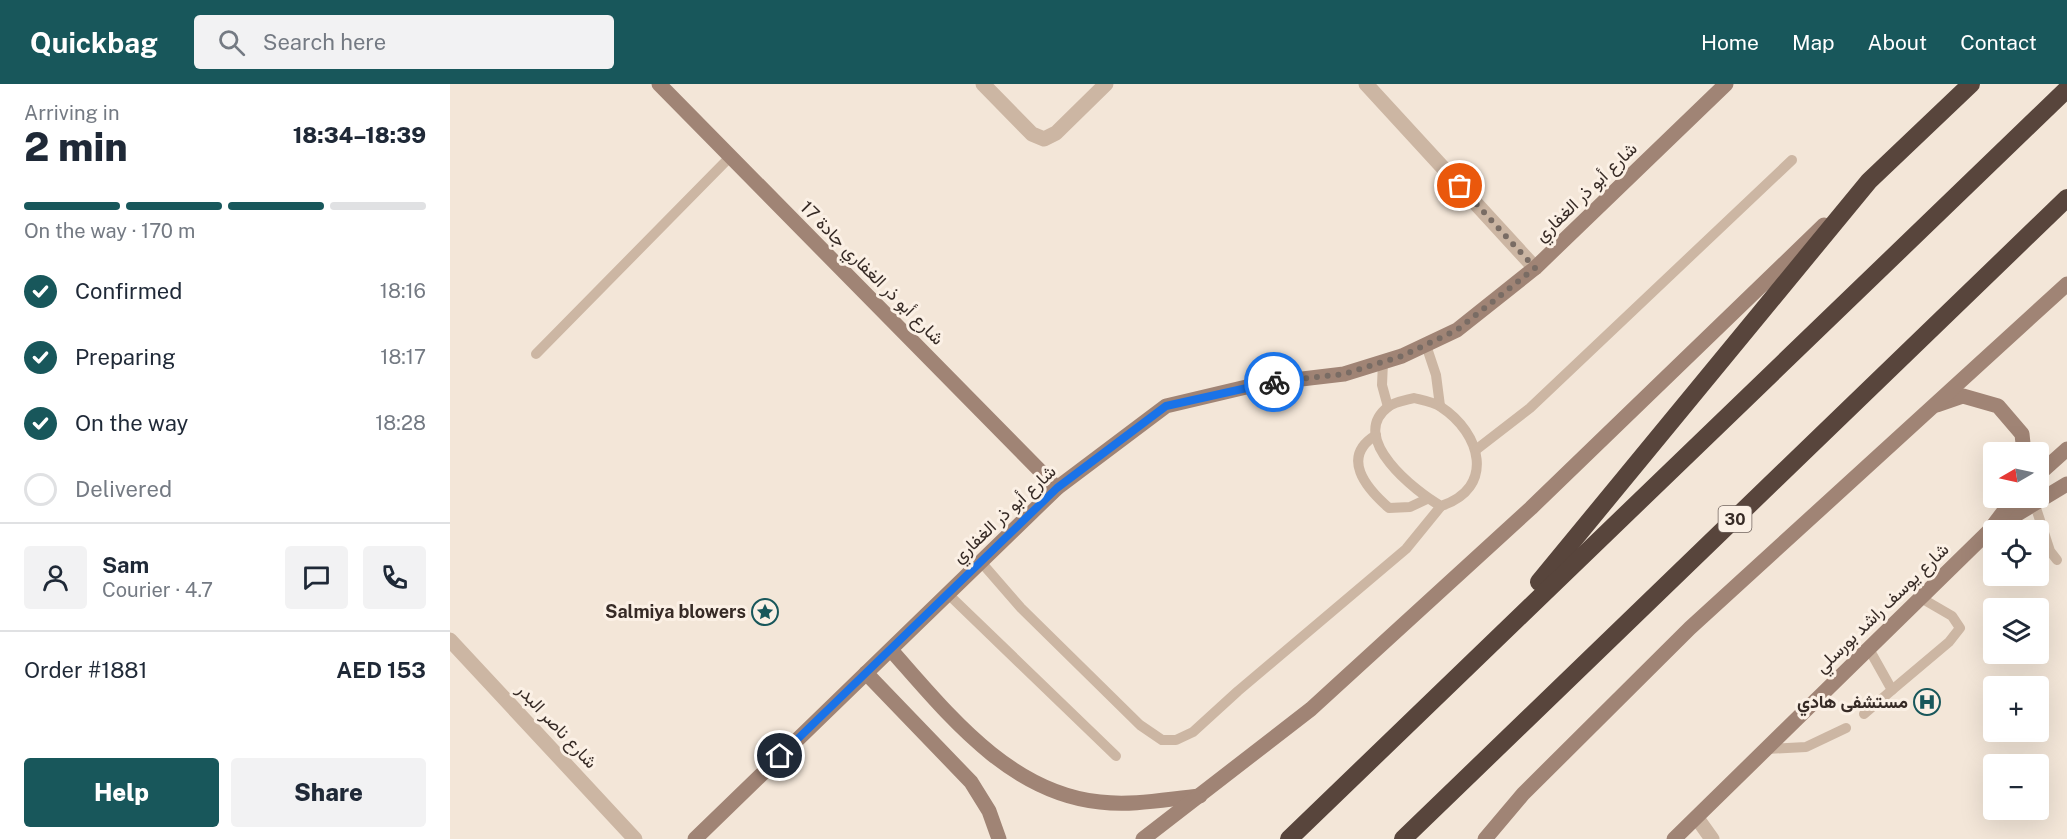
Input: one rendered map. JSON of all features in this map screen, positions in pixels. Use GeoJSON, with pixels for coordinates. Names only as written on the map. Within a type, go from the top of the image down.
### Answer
{"type":"FeatureCollection","features":[{"type":"Feature","properties":{"kind":"highway"},"geometry":{"type":"LineString","coordinates":[[1486,646],[1869,181],[1971,84]]}},
{"type":"Feature","properties":{"kind":"highway"},"geometry":{"type":"LineString","coordinates":[[1289,839],[1486,646],[2067,89]]}},
{"type":"Feature","properties":{"kind":"highway","name":"30"},"geometry":{"type":"LineString","coordinates":[[1403,839],[2067,198]]}},
{"type":"Feature","properties":{"kind":"street","name":"شارع أبو ذر الغفاري جادة 17"},"geometry":{"type":"LineString","coordinates":[[659,84],[1057,488]]}},
{"type":"Feature","properties":{"kind":"street"},"geometry":{"type":"LineString","coordinates":[[983,84],[1032,134],[1044,139],[1056,133],[1106,84]]}},
{"type":"Feature","properties":{"kind":"street","name":"شارع أبو ذر الغفاري"},"geometry":{"type":"LineString","coordinates":[[695,839],[1057,488],[1166,406],[1259,384],[1344,374],[1383,362],[1457,330],[1535,268],[1726,84]]}},
{"type":"Feature","properties":{"kind":"street"},"geometry":{"type":"LineString","coordinates":[[1370,85],[1535,268]]}},
{"type":"Feature","properties":{"kind":"street"},"geometry":{"type":"LineString","coordinates":[[1143,839],[1311,709],[1531,508],[1869,181]]}},
{"type":"Feature","properties":{"kind":"street"},"geometry":{"type":"LineString","coordinates":[[1485,839],[1523,794],[1690,628],[1928,408],[2067,284]]}},
{"type":"Feature","properties":{"kind":"street"},"geometry":{"type":"LineString","coordinates":[[1928,408],[1963,396],[1998,406],[2022,434],[2023,442]]}},
{"type":"Feature","properties":{"kind":"street"},"geometry":{"type":"LineString","coordinates":[[2049,465],[2067,449]]}},
{"type":"Feature","properties":{"kind":"street","name":"شارع يوسف راشد بورسلي"},"geometry":{"type":"LineString","coordinates":[[2049,496],[2067,484]]}},
{"type":"Feature","properties":{"kind":"street","name":"شارع يوسف راشد بورسلي"},"geometry":{"type":"LineString","coordinates":[[2009,520],[2031,508]]}},
{"type":"Feature","properties":{"kind":"street","name":"شارع يوسف راشد بورسلي"},"geometry":{"type":"LineString","coordinates":[[1674,839],[1983,537]]}},
{"type":"Feature","properties":{"kind":"street","name":"شارع ناصر البدر"},"geometry":{"type":"LineString","coordinates":[[450,640],[635,839]]}},
{"type":"Feature","properties":{"kind":"street"},"geometry":{"type":"LineString","coordinates":[[891,650],[961,728],[1007,765],[1040,785],[1105,803],[1122,804],[1200,796]]}},
{"type":"Feature","properties":{"kind":"street"},"geometry":{"type":"LineString","coordinates":[[866,673],[971,782],[989,811],[999,839]]}},
{"type":"Feature","properties":{"kind":"street"},"geometry":{"type":"LineString","coordinates":[[1697,818],[1712,839]]}},
{"type":"Feature","properties":{"kind":"lane"},"geometry":{"type":"LineString","coordinates":[[536,354],[730,157]]}},
{"type":"Feature","properties":{"kind":"lane"},"geometry":{"type":"LineString","coordinates":[[1477,449],[1530,408],[1792,160]]}},
{"type":"Feature","properties":{"kind":"lane"},"geometry":{"type":"LineString","coordinates":[[1426,345],[1436,375],[1440,406]]}},
{"type":"Feature","properties":{"kind":"lane"},"geometry":{"type":"LineString","coordinates":[[1383,362],[1382,385],[1388,407]]}},
{"type":"Feature","properties":{"kind":"lane"},"geometry":{"type":"LineString","coordinates":[[981,562],[1021,608],[1140,725],[1162,740],[1176,740],[1194,732],[1238,691],[1406,549],[1441,506],[1451,503],[1471,487],[1479,467],[1477,449],[1460,426],[1440,406],[1414,398],[1388,407],[1378,422],[1376,435],[1382,454],[1427,499],[1441,506]]}},
{"type":"Feature","properties":{"kind":"lane"},"geometry":{"type":"LineString","coordinates":[[1376,435],[1363,443],[1358,460],[1362,478],[1375,495],[1389,508],[1410,507],[1427,499]]}},
{"type":"Feature","properties":{"kind":"lane"},"geometry":{"type":"LineString","coordinates":[[2036,508],[2050,551],[2057,560]]}},
{"type":"Feature","properties":{"kind":"lane"},"geometry":{"type":"LineString","coordinates":[[948,594],[1116,756]]}},
{"type":"Feature","properties":{"kind":"lane"},"geometry":{"type":"LineString","coordinates":[[1864,714],[1949,642],[1960,628],[1952,616],[1921,597]]}},
{"type":"Feature","properties":{"kind":"lane"},"geometry":{"type":"LineString","coordinates":[[1869,649],[1892,690]]}},
{"type":"Feature","properties":{"kind":"lane"},"geometry":{"type":"LineString","coordinates":[[1767,749],[1806,747],[1846,728]]}},
{"type":"Feature","properties":{"kind":"way so far"},"geometry":{"type":"LineString","coordinates":[[1274,382],[1344,374],[1402,356],[1457,330],[1535,268],[1460,186]]}},
{"type":"Feature","properties":{"kind":"place","name":"Salmiya blowers"},"geometry":{"type":"Point","coordinates":[765,612]}},
{"type":"Feature","properties":{"kind":"place","name":"مستشفى هادي"},"geometry":{"type":"Point","coordinates":[1927,702]}},
{"type":"Feature","properties":{"kind":"route"},"geometry":{"type":"LineString","coordinates":[[780,756],[1057,488],[1166,406],[1274,382]]}}]}
